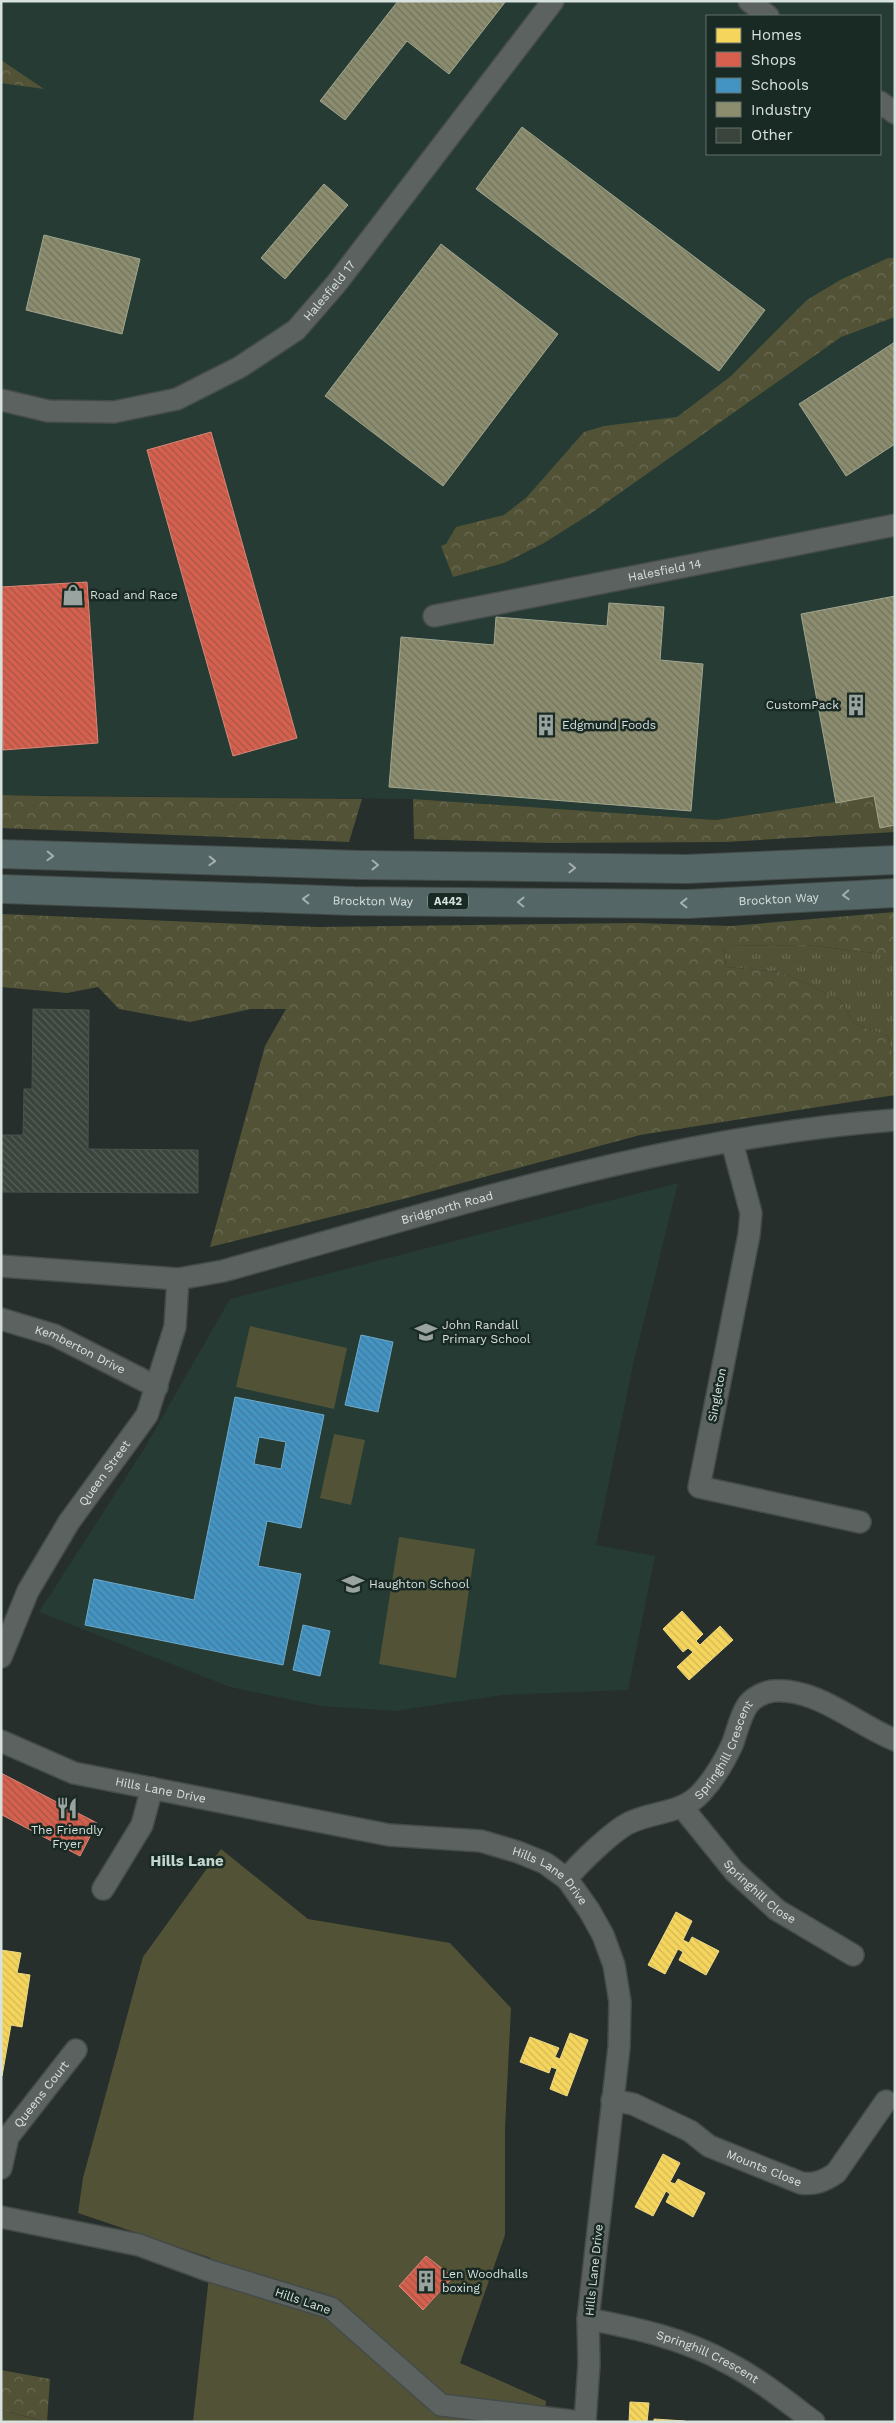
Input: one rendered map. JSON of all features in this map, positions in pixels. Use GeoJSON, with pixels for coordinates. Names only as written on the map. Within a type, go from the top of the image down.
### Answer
{"type":"FeatureCollection","features":[{"type":"Feature","properties":{"kind":"highway"},"geometry":{"type":"LineString","coordinates":[[1,854],[360,865],[686,869],[895,860]]}},
{"type":"Feature","properties":{"kind":"highway","name":"Brockton Way"},"geometry":{"type":"LineString","coordinates":[[1,889],[354,900],[688,904],[895,893]]}},
{"type":"Feature","properties":{"kind":"street","name":"Halesfield 17"},"geometry":{"type":"LineString","coordinates":[[1,400],[48,411],[114,412],[177,399],[240,367],[296,330],[336,284],[553,1]]}},
{"type":"Feature","properties":{"kind":"street"},"geometry":{"type":"LineString","coordinates":[[749,1],[767,15]]}},
{"type":"Feature","properties":{"kind":"street"},"geometry":{"type":"LineString","coordinates":[[881,103],[895,113]]}},
{"type":"Feature","properties":{"kind":"street","name":"Halesfield 14"},"geometry":{"type":"LineString","coordinates":[[434,616],[895,525]]}},
{"type":"Feature","properties":{"kind":"street","name":"Bridgnorth Road"},"geometry":{"type":"LineString","coordinates":[[1,1266],[178,1279],[223,1271],[587,1170],[843,1123],[895,1120]]}},
{"type":"Feature","properties":{"kind":"street","name":"Singleton"},"geometry":{"type":"LineString","coordinates":[[732,1142],[750,1213],[749,1235],[698,1487],[860,1522]]}},
{"type":"Feature","properties":{"kind":"street","name":"Queen Street"},"geometry":{"type":"LineString","coordinates":[[1,1657],[28,1591],[69,1522],[147,1415],[175,1327],[178,1279]]}},
{"type":"Feature","properties":{"kind":"street","name":"Kemberton Drive"},"geometry":{"type":"LineString","coordinates":[[1,1319],[54,1335],[157,1386]]}},
{"type":"Feature","properties":{"kind":"street","name":"Springhill Crescent"},"geometry":{"type":"LineString","coordinates":[[568,1879],[577,1866],[628,1823],[682,1808],[700,1794],[714,1777],[731,1746],[748,1705],[759,1695],[772,1691],[804,1696],[834,1707],[877,1733],[895,1740]]}},
{"type":"Feature","properties":{"kind":"street","name":"Hills Lane Drive"},"geometry":{"type":"LineString","coordinates":[[1,1741],[74,1773],[389,1835],[481,1841],[518,1852],[545,1863],[568,1879],[589,1910],[603,1936],[614,1965],[620,2002],[619,2047],[588,2319],[589,2364],[585,2422]]}},
{"type":"Feature","properties":{"kind":"street"},"geometry":{"type":"LineString","coordinates":[[102,1889],[142,1825],[152,1788]]}},
{"type":"Feature","properties":{"kind":"street","name":"Springhill Close"},"geometry":{"type":"LineString","coordinates":[[682,1808],[734,1871],[777,1910],[854,1955]]}},
{"type":"Feature","properties":{"kind":"street","name":"Queens Court"},"geometry":{"type":"LineString","coordinates":[[1,2168],[5,2135],[76,2050]]}},
{"type":"Feature","properties":{"kind":"street","name":"Mounts Close"},"geometry":{"type":"LineString","coordinates":[[612,2100],[633,2104],[690,2131],[709,2146],[731,2156],[801,2183],[811,2185],[825,2181],[836,2173],[886,2101]]}},
{"type":"Feature","properties":{"kind":"street","name":"Hills Lane"},"geometry":{"type":"LineString","coordinates":[[1,2217],[138,2245],[207,2270],[331,2308],[441,2405],[580,2422]]}},
{"type":"Feature","properties":{"kind":"street","name":"Springhill Crescent"},"geometry":{"type":"LineString","coordinates":[[588,2319],[652,2333],[727,2362],[770,2388],[814,2422]]}},
{"type":"Feature","properties":{"kind":"shaded area"},"geometry":{"type":"Polygon","coordinates":[[[1,1],[895,1],[895,825],[880,828],[874,796],[716,820],[413,799],[1,795],[1,1]]]}},
{"type":"Feature","properties":{"kind":"shaded area"},"geometry":{"type":"Polygon","coordinates":[[[678,1183],[633,1365],[596,1545],[655,1556],[628,1690],[503,1695],[395,1711],[321,1706],[230,1687],[39,1612],[144,1449],[230,1299],[678,1183]]]}},
{"type":"Feature","properties":{"kind":"green space"},"geometry":{"type":"Polygon","coordinates":[[[1,60],[44,89],[1,83],[1,60]]]}},
{"type":"Feature","properties":{"kind":"green space"},"geometry":{"type":"Polygon","coordinates":[[[888,258],[895,258],[895,317],[841,337],[590,514],[544,543],[504,563],[453,577],[441,546],[446,544],[456,527],[504,515],[527,497],[584,432],[604,426],[677,417],[731,376],[807,300],[840,280],[888,258]]]}},
{"type":"Feature","properties":{"kind":"green space"},"geometry":{"type":"Polygon","coordinates":[[[1,795],[362,799],[349,842],[1,828],[1,795]]]}},
{"type":"Feature","properties":{"kind":"green space"},"geometry":{"type":"Polygon","coordinates":[[[874,796],[880,828],[895,825],[895,832],[726,842],[547,843],[414,839],[413,799],[716,820],[874,796]]]}},
{"type":"Feature","properties":{"kind":"green space"},"geometry":{"type":"Polygon","coordinates":[[[895,912],[895,953],[874,953],[806,945],[724,946],[726,967],[781,972],[840,1000],[855,1024],[888,1036],[895,1064],[895,1095],[640,1135],[403,1199],[210,1247],[265,1046],[286,1009],[251,1009],[190,1022],[119,1009],[98,987],[67,993],[1,987],[1,914],[318,927],[636,923],[731,926],[895,912]]]}},
{"type":"Feature","properties":{"kind":"green space"},"geometry":{"type":"Polygon","coordinates":[[[806,945],[874,953],[895,953],[895,1064],[888,1036],[855,1024],[840,1000],[781,972],[726,967],[724,946],[806,945]]]}},
{"type":"Feature","properties":{"kind":"green space"},"geometry":{"type":"Polygon","coordinates":[[[250,1326],[347,1348],[334,1409],[236,1387],[250,1326]]]}},
{"type":"Feature","properties":{"kind":"green space"},"geometry":{"type":"Polygon","coordinates":[[[334,1434],[365,1440],[351,1505],[320,1498],[334,1434]]]}},
{"type":"Feature","properties":{"kind":"green space"},"geometry":{"type":"Polygon","coordinates":[[[399,1537],[475,1549],[456,1678],[379,1664],[399,1537]]]}},
{"type":"Feature","properties":{"kind":"green space"},"geometry":{"type":"Polygon","coordinates":[[[221,1849],[308,1919],[450,1943],[511,2008],[505,2128],[505,2235],[460,2363],[546,2401],[544,2422],[193,2422],[211,2258],[78,2213],[83,2178],[143,1957],[221,1849]]]}},
{"type":"Feature","properties":{"kind":"green space"},"geometry":{"type":"Polygon","coordinates":[[[1,2370],[50,2379],[47,2422],[1,2410],[1,2370]]]}},
{"type":"Feature","properties":{"kind":"green space"},"geometry":{"type":"Polygon","coordinates":[[[1,2410],[46,2422],[1,2422],[1,2410]]]}},
{"type":"Feature","properties":{"kind":"building: Homes"},"geometry":{"type":"Polygon","coordinates":[[[682,1611],[703,1634],[696,1641],[700,1645],[720,1626],[733,1640],[689,1680],[677,1667],[693,1652],[688,1648],[683,1652],[663,1629],[682,1611]]]}},
{"type":"Feature","properties":{"kind":"building: Homes"},"geometry":{"type":"Polygon","coordinates":[[[676,1912],[692,1921],[683,1940],[689,1943],[692,1937],[719,1951],[706,1975],[679,1960],[683,1952],[678,1949],[665,1974],[648,1965],[676,1912]]]}},
{"type":"Feature","properties":{"kind":"building: Homes"},"geometry":{"type":"Polygon","coordinates":[[[1,1950],[21,1953],[17,1973],[30,1975],[22,2027],[11,2025],[2,2076],[1,1950]]]}},
{"type":"Feature","properties":{"kind":"building: Homes"},"geometry":{"type":"Polygon","coordinates":[[[570,2033],[588,2040],[567,2096],[550,2089],[557,2069],[551,2067],[549,2073],[520,2062],[530,2037],[559,2048],[555,2057],[560,2059],[570,2033]]]}},
{"type":"Feature","properties":{"kind":"building: Homes"},"geometry":{"type":"Polygon","coordinates":[[[663,2154],[680,2163],[670,2182],[675,2184],[678,2179],[705,2193],[693,2217],[666,2202],[670,2194],[666,2191],[653,2216],[635,2207],[663,2154]]]}},
{"type":"Feature","properties":{"kind":"building: Homes"},"geometry":{"type":"Polygon","coordinates":[[[630,2402],[649,2403],[647,2422],[629,2422],[630,2402]]]}},
{"type":"Feature","properties":{"kind":"building: Homes"},"geometry":{"type":"Polygon","coordinates":[[[654,2419],[685,2421],[685,2422],[654,2422],[654,2419]]]}},
{"type":"Feature","properties":{"kind":"building: Shops"},"geometry":{"type":"Polygon","coordinates":[[[211,432],[297,738],[233,756],[147,450],[211,432]]]}},
{"type":"Feature","properties":{"kind":"building: Shops"},"geometry":{"type":"Polygon","coordinates":[[[87,582],[98,743],[3,750],[1,587],[87,582]]]}},
{"type":"Feature","properties":{"kind":"building: Shops"},"geometry":{"type":"Polygon","coordinates":[[[1,1773],[97,1823],[80,1856],[2,1815],[1,1817],[1,1773]]]}},
{"type":"Feature","properties":{"kind":"building: Shops","name":"Len Woodhalls boxing"},"geometry":{"type":"Polygon","coordinates":[[[426,2256],[453,2277],[423,2310],[399,2286],[426,2256]]]}},
{"type":"Feature","properties":{"kind":"building: Schools"},"geometry":{"type":"Polygon","coordinates":[[[361,1335],[393,1342],[378,1412],[345,1405],[361,1335]]]}},
{"type":"Feature","properties":{"kind":"building: Schools"},"geometry":{"type":"Polygon","coordinates":[[[235,1397],[324,1415],[301,1528],[267,1521],[258,1566],[301,1574],[283,1665],[85,1625],[94,1579],[194,1600],[235,1397]],[[259,1437],[254,1464],[281,1469],[286,1442],[259,1437]]]}},
{"type":"Feature","properties":{"kind":"building: Schools"},"geometry":{"type":"Polygon","coordinates":[[[303,1625],[330,1631],[320,1676],[293,1670],[303,1625]]]}},
{"type":"Feature","properties":{"kind":"building: Industry"},"geometry":{"type":"Polygon","coordinates":[[[398,1],[506,1],[449,74],[407,41],[345,120],[320,101],[398,1]]]}},
{"type":"Feature","properties":{"kind":"building: Industry"},"geometry":{"type":"Polygon","coordinates":[[[522,127],[765,310],[719,371],[476,189],[522,127]]]}},
{"type":"Feature","properties":{"kind":"building: Industry"},"geometry":{"type":"Polygon","coordinates":[[[324,184],[348,205],[285,279],[261,258],[324,184]]]}},
{"type":"Feature","properties":{"kind":"building: Industry"},"geometry":{"type":"Polygon","coordinates":[[[44,235],[140,259],[122,334],[26,310],[44,235]]]}},
{"type":"Feature","properties":{"kind":"building: Industry"},"geometry":{"type":"Polygon","coordinates":[[[441,244],[558,334],[443,486],[325,396],[441,244]]]}},
{"type":"Feature","properties":{"kind":"building: Industry"},"geometry":{"type":"Polygon","coordinates":[[[895,342],[895,444],[846,476],[799,404],[895,342]]]}},
{"type":"Feature","properties":{"kind":"building: Industry","name":"CustomPack"},"geometry":{"type":"Polygon","coordinates":[[[895,596],[895,825],[880,828],[874,796],[836,803],[801,614],[895,596]]]}},
{"type":"Feature","properties":{"kind":"building: Industry","name":"Edgmund Foods"},"geometry":{"type":"Polygon","coordinates":[[[609,603],[664,607],[660,660],[703,664],[691,811],[389,787],[401,637],[494,645],[496,617],[607,626],[609,603]]]}},
{"type":"Feature","properties":{"kind":"building: Other"},"geometry":{"type":"Polygon","coordinates":[[[33,1009],[89,1010],[88,1149],[198,1150],[198,1193],[1,1192],[1,1135],[23,1135],[24,1089],[32,1089],[33,1009]]]}},
{"type":"Feature","properties":{"kind":"place","name":"Road and Race"},"geometry":{"type":"Point","coordinates":[73,595]}},
{"type":"Feature","properties":{"kind":"place","name":"CustomPack"},"geometry":{"type":"Point","coordinates":[856,705]}},
{"type":"Feature","properties":{"kind":"place","name":"Edgmund Foods"},"geometry":{"type":"Point","coordinates":[546,725]}},
{"type":"Feature","properties":{"kind":"place","name":"John Randall Primary School"},"geometry":{"type":"Point","coordinates":[426,1332]}},
{"type":"Feature","properties":{"kind":"place","name":"Haughton School"},"geometry":{"type":"Point","coordinates":[353,1584]}},
{"type":"Feature","properties":{"kind":"place","name":"The Friendly Fryer"},"geometry":{"type":"Point","coordinates":[67,1808]}},
{"type":"Feature","properties":{"kind":"place","name":"Len Woodhalls boxing"},"geometry":{"type":"Point","coordinates":[426,2281]}},
{"type":"Feature","properties":{"kind":"district","name":"Hills Lane"},"geometry":{"type":"Point","coordinates":[187,1861]}}]}
